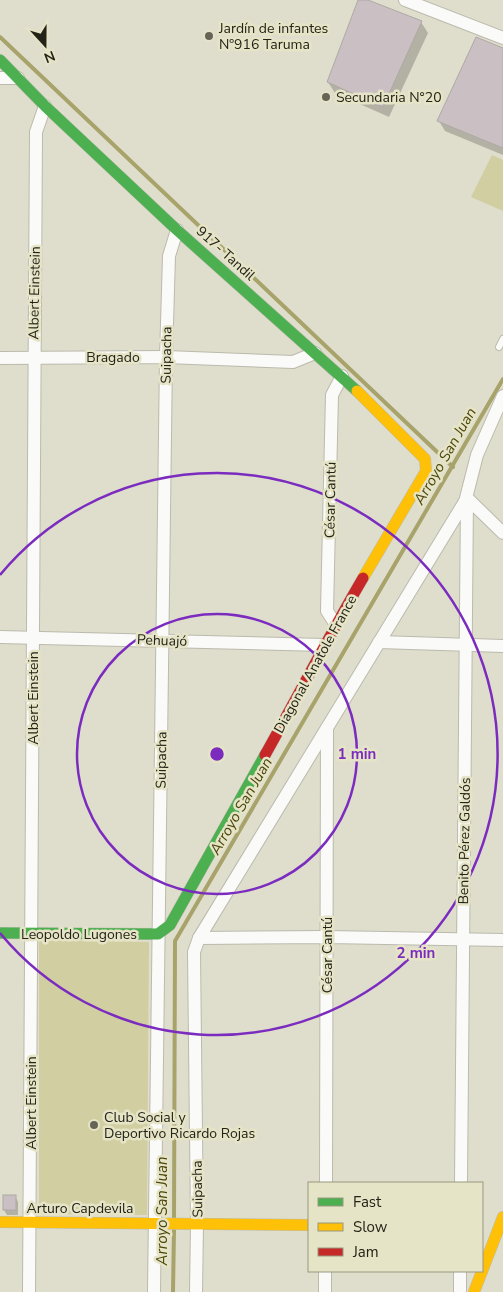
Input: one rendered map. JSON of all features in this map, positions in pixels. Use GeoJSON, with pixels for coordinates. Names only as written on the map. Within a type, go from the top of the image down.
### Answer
{"type":"FeatureCollection","features":[{"type":"Feature","properties":{"kind":"street"},"geometry":{"type":"LineString","coordinates":[[405,0],[503,38]]}},
{"type":"Feature","properties":{"kind":"street","name":"917- Tandil"},"geometry":{"type":"LineString","coordinates":[[0,60],[45,106],[177,230],[342,376],[425,459],[426,471]]}},
{"type":"Feature","properties":{"kind":"street"},"geometry":{"type":"LineString","coordinates":[[0,78],[18,78]]}},
{"type":"Feature","properties":{"kind":"street","name":"Albert Einstein"},"geometry":{"type":"LineString","coordinates":[[29,1292],[31,1222],[36,132],[45,106]]}},
{"type":"Feature","properties":{"kind":"street","name":"Suipacha"},"geometry":{"type":"LineString","coordinates":[[154,1292],[158,1223],[158,934],[166,357],[169,256],[177,230]]}},
{"type":"Feature","properties":{"kind":"street","name":"Bragado"},"geometry":{"type":"LineString","coordinates":[[0,358],[166,357],[293,362],[314,353]]}},
{"type":"Feature","properties":{"kind":"street","name":"César Cantú"},"geometry":{"type":"LineString","coordinates":[[336,625],[328,611],[332,395],[342,376]]}},
{"type":"Feature","properties":{"kind":"street","name":"Benito Pérez Galdós"},"geometry":{"type":"LineString","coordinates":[[461,1182],[466,500],[477,455],[503,396]]}},
{"type":"Feature","properties":{"kind":"street","name":"Diagonal Anatole France"},"geometry":{"type":"LineString","coordinates":[[158,934],[170,925],[315,665],[324,645],[426,471]]}},
{"type":"Feature","properties":{"kind":"street"},"geometry":{"type":"LineString","coordinates":[[199,938],[466,500],[503,532]]}},
{"type":"Feature","properties":{"kind":"street","name":"Pehuajó"},"geometry":{"type":"LineString","coordinates":[[0,637],[324,645]]}},
{"type":"Feature","properties":{"kind":"street"},"geometry":{"type":"LineString","coordinates":[[379,642],[503,646]]}},
{"type":"Feature","properties":{"kind":"street","name":"César Cantú"},"geometry":{"type":"LineString","coordinates":[[326,1182],[327,727]]}},
{"type":"Feature","properties":{"kind":"street","name":"Leopoldo Lugones"},"geometry":{"type":"LineString","coordinates":[[0,933],[158,934]]}},
{"type":"Feature","properties":{"kind":"street"},"geometry":{"type":"LineString","coordinates":[[199,938],[327,937],[503,940]]}},
{"type":"Feature","properties":{"kind":"street","name":"Suipacha"},"geometry":{"type":"LineString","coordinates":[[196,1292],[192,1224],[194,952],[199,938]]}},
{"type":"Feature","properties":{"kind":"street"},"geometry":{"type":"LineString","coordinates":[[483,1263],[494,1228],[503,1217]]}},
{"type":"Feature","properties":{"kind":"street","name":"Arturo Capdevila"},"geometry":{"type":"LineString","coordinates":[[0,1222],[308,1225]]}},
{"type":"Feature","properties":{"kind":"street"},"geometry":{"type":"LineString","coordinates":[[325,1272],[325,1292]]}},
{"type":"Feature","properties":{"kind":"street"},"geometry":{"type":"LineString","coordinates":[[460,1272],[460,1292]]}},
{"type":"Feature","properties":{"kind":"street"},"geometry":{"type":"LineString","coordinates":[[474,1292],[480,1272]]}},
{"type":"Feature","properties":{"kind":"lane"},"geometry":{"type":"LineString","coordinates":[[499,347],[503,339]]}},
{"type":"Feature","properties":{"kind":"shaded area"},"geometry":{"type":"Polygon","coordinates":[[[492,155],[503,160],[503,211],[471,197],[492,155]]]}},
{"type":"Feature","properties":{"kind":"shaded area","name":"Club Social y Deportivo Ricardo Rojas"},"geometry":{"type":"Polygon","coordinates":[[[39,940],[149,942],[147,1215],[39,1214],[39,940]]]}},
{"type":"Feature","properties":{"kind":"building"},"geometry":{"type":"Polygon","coordinates":[[[358,0],[368,0],[422,21],[383,107],[327,82],[358,0]]]}},
{"type":"Feature","properties":{"kind":"building"},"geometry":{"type":"Polygon","coordinates":[[[476,37],[503,48],[503,148],[437,121],[476,37]]]}},
{"type":"Feature","properties":{"kind":"building"},"geometry":{"type":"Polygon","coordinates":[[[3,1195],[16,1195],[16,1210],[3,1210],[3,1195]]]}},
{"type":"Feature","properties":{"kind":"waterway"},"geometry":{"type":"LineString","coordinates":[[0,37],[453,467]]}},
{"type":"Feature","properties":{"kind":"waterway","name":"Arroyo San Juan"},"geometry":{"type":"LineString","coordinates":[[174,1218],[175,941],[503,379]]}},
{"type":"Feature","properties":{"kind":"waterway","name":"Arroyo San Juan"},"geometry":{"type":"LineString","coordinates":[[173,1292],[174,1230]]}},
{"type":"Feature","properties":{"kind":"traffic: fast"},"geometry":{"type":"LineString","coordinates":[[0,60],[45,106],[177,230],[357,391]]}},
{"type":"Feature","properties":{"kind":"traffic: fast"},"geometry":{"type":"LineString","coordinates":[[0,933],[158,934],[170,925],[265,755]]}},
{"type":"Feature","properties":{"kind":"traffic: slow"},"geometry":{"type":"LineString","coordinates":[[357,391],[425,459],[426,471],[363,578]]}},
{"type":"Feature","properties":{"kind":"traffic: slow"},"geometry":{"type":"LineString","coordinates":[[483,1269],[503,1217]]}},
{"type":"Feature","properties":{"kind":"traffic: slow"},"geometry":{"type":"LineString","coordinates":[[0,1222],[308,1225]]}},
{"type":"Feature","properties":{"kind":"traffic: slow"},"geometry":{"type":"LineString","coordinates":[[474,1292],[482,1272]]}},
{"type":"Feature","properties":{"kind":"traffic: jam"},"geometry":{"type":"LineString","coordinates":[[265,755],[363,578]]}},
{"type":"Feature","properties":{"kind":"place","name":"Jardín de infantes Nº916 Taruma"},"geometry":{"type":"Point","coordinates":[209,36]}},
{"type":"Feature","properties":{"kind":"place","name":"Secundaria N°20"},"geometry":{"type":"Point","coordinates":[326,97]}},
{"type":"Feature","properties":{"kind":"place","name":"Club Social y Deportivo Ricardo Rojas"},"geometry":{"type":"Point","coordinates":[94,1125]}}]}
